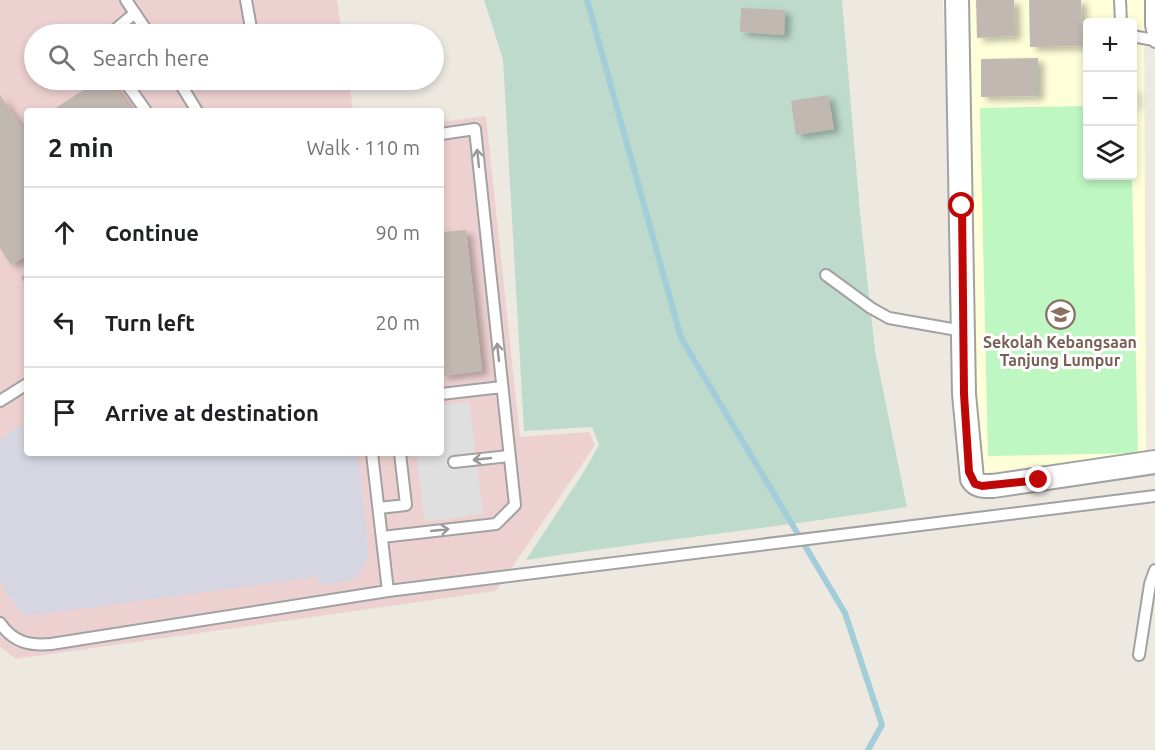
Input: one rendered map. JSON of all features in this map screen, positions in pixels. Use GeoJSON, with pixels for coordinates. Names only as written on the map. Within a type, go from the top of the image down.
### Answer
{"type":"FeatureCollection","features":[{"type":"Feature","properties":{"kind":"street"},"geometry":{"type":"LineString","coordinates":[[957,0],[963,332],[969,472],[975,484],[993,486],[1155,462]]}},
{"type":"Feature","properties":{"kind":"lane"},"geometry":{"type":"LineString","coordinates":[[126,0],[143,24]]}},
{"type":"Feature","properties":{"kind":"lane"},"geometry":{"type":"LineString","coordinates":[[246,0],[250,24]]}},
{"type":"Feature","properties":{"kind":"lane"},"geometry":{"type":"LineString","coordinates":[[1120,0],[1121,18]]}},
{"type":"Feature","properties":{"kind":"lane"},"geometry":{"type":"LineString","coordinates":[[1137,37],[1154,41],[1151,0]]}},
{"type":"Feature","properties":{"kind":"lane"},"geometry":{"type":"LineString","coordinates":[[121,24],[135,12]]}},
{"type":"Feature","properties":{"kind":"lane"},"geometry":{"type":"LineString","coordinates":[[131,90],[144,108]]}},
{"type":"Feature","properties":{"kind":"lane"},"geometry":{"type":"LineString","coordinates":[[186,90],[195,108]]}},
{"type":"Feature","properties":{"kind":"lane"},"geometry":{"type":"LineString","coordinates":[[382,537],[496,524],[515,505],[475,129],[444,134]]}},
{"type":"Feature","properties":{"kind":"lane"},"geometry":{"type":"LineString","coordinates":[[826,274],[871,308],[889,318],[963,332]]}},
{"type":"Feature","properties":{"kind":"lane"},"geometry":{"type":"LineString","coordinates":[[0,401],[24,386]]}},
{"type":"Feature","properties":{"kind":"lane"},"geometry":{"type":"LineString","coordinates":[[444,394],[501,387]]}},
{"type":"Feature","properties":{"kind":"lane"},"geometry":{"type":"LineString","coordinates":[[372,456],[388,591]]}},
{"type":"Feature","properties":{"kind":"lane"},"geometry":{"type":"LineString","coordinates":[[379,508],[406,505],[400,456]]}},
{"type":"Feature","properties":{"kind":"lane"},"geometry":{"type":"LineString","coordinates":[[454,462],[509,456]]}},
{"type":"Feature","properties":{"kind":"lane"},"geometry":{"type":"LineString","coordinates":[[0,623],[8,634],[20,641],[36,645],[51,644],[388,591],[1155,496]]}},
{"type":"Feature","properties":{"kind":"lane"},"geometry":{"type":"LineString","coordinates":[[1139,654],[1150,584],[1155,570]]}},
{"type":"Feature","properties":{"kind":"shaded area"},"geometry":{"type":"Polygon","coordinates":[[[0,0],[337,0],[341,24],[24,24],[24,90],[350,90],[353,108],[24,108],[24,456],[444,456],[444,122],[486,116],[520,437],[589,432],[595,445],[496,591],[16,659],[0,647],[0,0]]]}},
{"type":"Feature","properties":{"kind":"shaded area"},"geometry":{"type":"Polygon","coordinates":[[[484,0],[842,0],[860,213],[875,351],[907,507],[526,560],[599,445],[592,427],[524,431],[503,59],[484,0]]]}},
{"type":"Feature","properties":{"kind":"shaded area","name":"Sekolah Kebangsaan Tanjung Lumpur"},"geometry":{"type":"Polygon","coordinates":[[[943,0],[1144,0],[1146,452],[977,474],[971,80],[946,81],[943,0]]]}},
{"type":"Feature","properties":{"kind":"shaded area"},"geometry":{"type":"Polygon","coordinates":[[[469,402],[483,514],[425,522],[416,456],[444,456],[444,405],[469,402]]]}},
{"type":"Feature","properties":{"kind":"shaded area"},"geometry":{"type":"Polygon","coordinates":[[[24,423],[24,456],[358,456],[369,556],[358,576],[347,582],[319,585],[317,577],[27,616],[16,607],[0,581],[0,440],[24,423]]]}},
{"type":"Feature","properties":{"kind":"green space","name":"Sekolah Kebangsaan Tanjung Lumpur"},"geometry":{"type":"Polygon","coordinates":[[[1083,106],[1083,180],[1132,180],[1138,453],[988,456],[980,108],[1083,106]]]}},
{"type":"Feature","properties":{"kind":"building"},"geometry":{"type":"Polygon","coordinates":[[[976,0],[1014,0],[1015,36],[977,38],[976,0]]]}},
{"type":"Feature","properties":{"kind":"building"},"geometry":{"type":"Polygon","coordinates":[[[1029,0],[1081,0],[1082,46],[1030,47],[1029,0]]]}},
{"type":"Feature","properties":{"kind":"building"},"geometry":{"type":"Polygon","coordinates":[[[741,8],[785,10],[784,35],[740,32],[741,8]]]}},
{"type":"Feature","properties":{"kind":"building"},"geometry":{"type":"Polygon","coordinates":[[[1038,58],[1038,96],[981,97],[981,59],[1038,58]]]}},
{"type":"Feature","properties":{"kind":"building"},"geometry":{"type":"Polygon","coordinates":[[[84,90],[117,90],[130,108],[56,108],[84,90]]]}},
{"type":"Feature","properties":{"kind":"building"},"geometry":{"type":"Polygon","coordinates":[[[0,95],[24,128],[24,257],[11,265],[0,248],[0,95]]]}},
{"type":"Feature","properties":{"kind":"building"},"geometry":{"type":"Polygon","coordinates":[[[828,95],[834,129],[796,135],[791,101],[828,95]]]}},
{"type":"Feature","properties":{"kind":"building"},"geometry":{"type":"Polygon","coordinates":[[[466,230],[482,371],[444,376],[444,232],[466,230]]]}},
{"type":"Feature","properties":{"kind":"waterway"},"geometry":{"type":"LineString","coordinates":[[587,0],[681,338],[845,613],[882,725],[868,750]]}},
{"type":"Feature","properties":{"kind":"place","name":"Sekolah Kebangsaan Tanjung Lumpur"},"geometry":{"type":"Point","coordinates":[1060,314]}},
{"type":"Feature","properties":{"kind":"route"},"geometry":{"type":"LineString","coordinates":[[962,206],[964,394],[969,472],[975,484],[982,486],[1039,480]]}}]}
